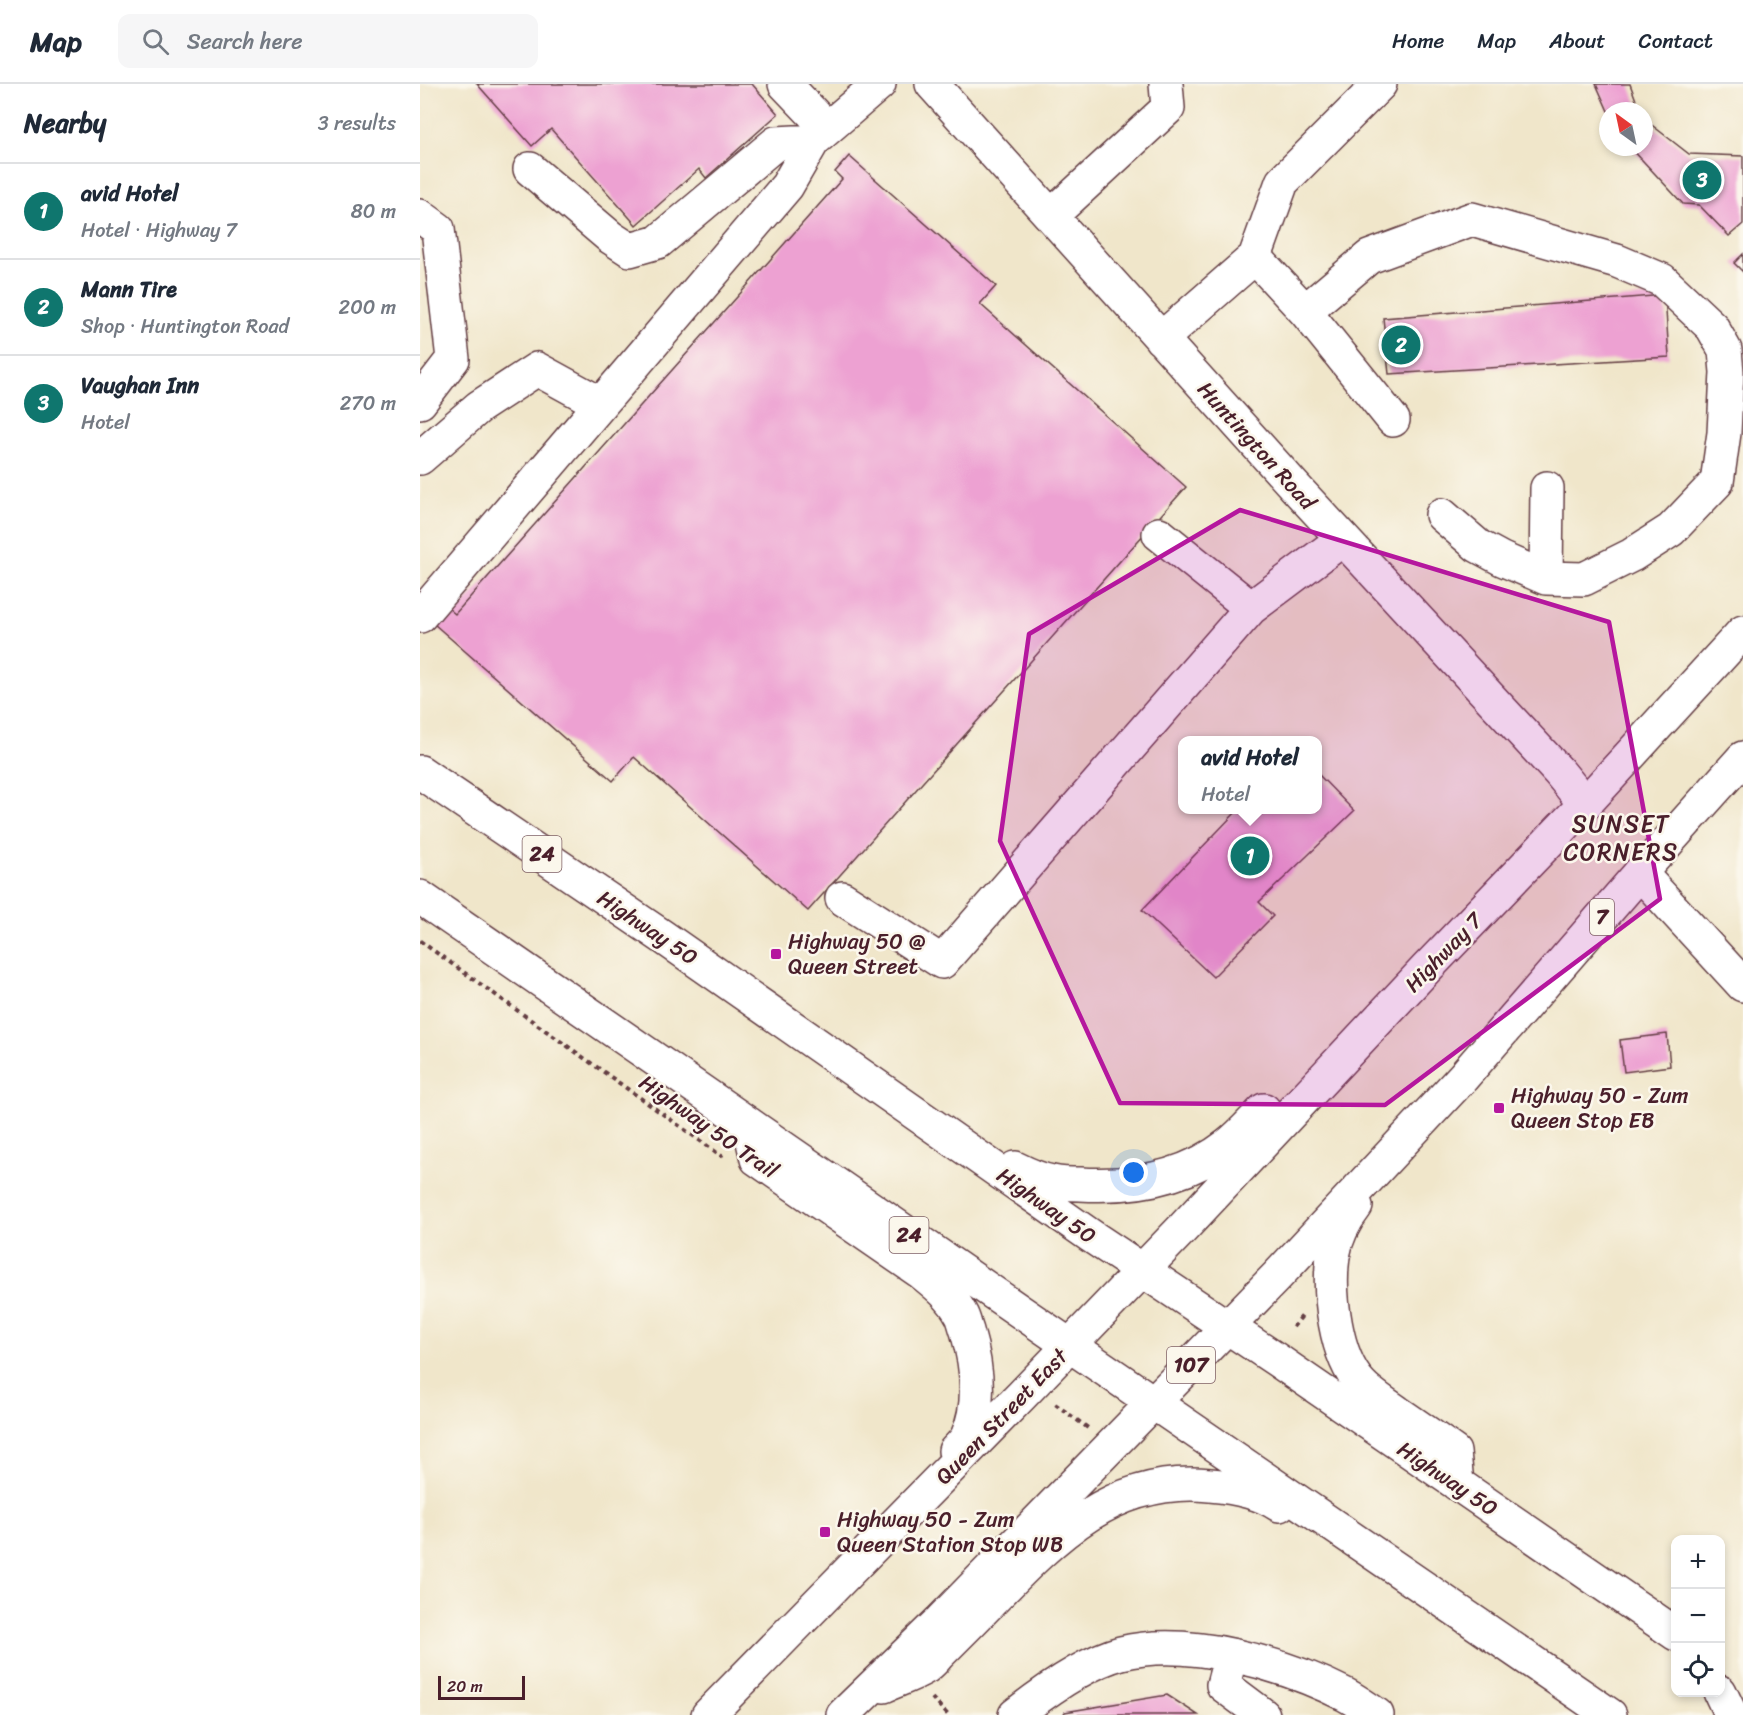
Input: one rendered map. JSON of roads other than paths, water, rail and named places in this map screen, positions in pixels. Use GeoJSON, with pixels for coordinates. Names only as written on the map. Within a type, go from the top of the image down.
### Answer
{"type":"FeatureCollection","features":[{"type":"Feature","properties":{"kind":"main road"},"geometry":{"type":"LineString","coordinates":[[785,84],[820,134]]}},
{"type":"Feature","properties":{"kind":"main road"},"geometry":{"type":"LineString","coordinates":[[420,616],[787,186],[820,134],[879,84]]}},
{"type":"Feature","properties":{"kind":"main road","name":"Huntington Road"},"geometry":{"type":"LineString","coordinates":[[932,84],[1343,539],[1559,772],[1584,804]]}},
{"type":"Feature","properties":{"kind":"main road"},"geometry":{"type":"LineString","coordinates":[[1051,216],[1168,108],[1166,84]]}},
{"type":"Feature","properties":{"kind":"main road"},"geometry":{"type":"LineString","coordinates":[[1161,339],[1255,257],[1282,182],[1380,84]]}},
{"type":"Feature","properties":{"kind":"main road"},"geometry":{"type":"LineString","coordinates":[[530,169],[610,237],[630,250],[658,242],[776,143],[820,134]]}},
{"type":"Feature","properties":{"kind":"main road"},"geometry":{"type":"LineString","coordinates":[[420,216],[438,229],[453,359],[420,402]]}},
{"type":"Feature","properties":{"kind":"main road"},"geometry":{"type":"LineString","coordinates":[[1305,311],[1369,257],[1472,219],[1617,261],[1662,280],[1712,327],[1725,350],[1727,372],[1724,433],[1717,482],[1671,530],[1632,555],[1584,579],[1546,578],[1478,546],[1442,515]]}},
{"type":"Feature","properties":{"kind":"main road"},"geometry":{"type":"LineString","coordinates":[[1255,257],[1305,311],[1393,420]]}},
{"type":"Feature","properties":{"kind":"main road"},"geometry":{"type":"LineString","coordinates":[[420,458],[478,407],[537,369],[601,404]]}},
{"type":"Feature","properties":{"kind":"main road"},"geometry":{"type":"LineString","coordinates":[[1546,578],[1547,488]]}},
{"type":"Feature","properties":{"kind":"main road"},"geometry":{"type":"LineString","coordinates":[[1159,534],[1251,608]]}},
{"type":"Feature","properties":{"kind":"main road"},"geometry":{"type":"LineString","coordinates":[[842,898],[942,962],[1251,608],[1343,539]]}},
{"type":"Feature","properties":{"kind":"main road","name":"Highway 7"},"geometry":{"type":"LineString","coordinates":[[1142,1270],[1584,804],[1743,632]]}},
{"type":"Feature","properties":{"kind":"main road","name":"7"},"geometry":{"type":"LineString","coordinates":[[1227,1327],[1463,1077],[1743,758]]}},
{"type":"Feature","properties":{"kind":"main road","name":"Highway 50"},"geometry":{"type":"LineString","coordinates":[[420,772],[653,930],[1081,1229],[1671,1631]]}},
{"type":"Feature","properties":{"kind":"main road"},"geometry":{"type":"LineString","coordinates":[[1640,873],[1743,985]]}},
{"type":"Feature","properties":{"kind":"main road","name":"24"},"geometry":{"type":"LineString","coordinates":[[420,897],[1610,1715]]}},
{"type":"Feature","properties":{"kind":"main road"},"geometry":{"type":"LineString","coordinates":[[837,1058],[852,1057],[1008,1165],[1031,1176],[1054,1183],[1091,1185],[1143,1181],[1178,1173],[1227,1146],[1398,968],[1426,969]]}},
{"type":"Feature","properties":{"kind":"main road"},"geometry":{"type":"LineString","coordinates":[[1457,1484],[1454,1452],[1360,1383],[1340,1346],[1336,1331],[1331,1280],[1334,1254],[1349,1216],[1361,1200],[1462,1092],[1463,1077]]}},
{"type":"Feature","properties":{"kind":"main road"},"geometry":{"type":"LineString","coordinates":[[749,1124],[757,1159],[922,1273],[945,1292],[961,1314],[976,1368],[974,1414],[966,1438],[930,1479],[760,1651],[753,1670]]}},
{"type":"Feature","properties":{"kind":"main road","name":"Queen Street East"},"geometry":{"type":"LineString","coordinates":[[708,1715],[1142,1270]]}},
{"type":"Feature","properties":{"kind":"main road","name":"107"},"geometry":{"type":"LineString","coordinates":[[843,1715],[940,1621],[1227,1327]]}},
{"type":"Feature","properties":{"kind":"main road"},"geometry":{"type":"LineString","coordinates":[[855,1715],[884,1686],[926,1667],[1048,1545],[1071,1525],[1091,1512],[1136,1491],[1189,1483],[1233,1487],[1253,1492],[1270,1498],[1356,1561],[1380,1558]]}},
{"type":"Feature","properties":{"kind":"main road"},"geometry":{"type":"LineString","coordinates":[[1015,1715],[1057,1684],[1120,1653],[1182,1647],[1263,1663],[1347,1696],[1377,1715]]}},
{"type":"Feature","properties":{"kind":"main road"},"geometry":{"type":"LineString","coordinates":[[1231,1655],[1223,1685],[1263,1715]]}},
{"type":"Feature","properties":{"kind":"main road"},"geometry":{"type":"LineString","coordinates":[[1722,1697],[1731,1715]]}},
{"type":"Feature","properties":{"kind":"place","name":"Vaughan Inn"},"geometry":{"type":"Point","coordinates":[1702,180]}},
{"type":"Feature","properties":{"kind":"place","name":"Mann Tire"},"geometry":{"type":"Point","coordinates":[1401,345]}},
{"type":"Feature","properties":{"kind":"place","name":"avid Hotel"},"geometry":{"type":"Point","coordinates":[1250,856]}},
{"type":"Feature","properties":{"kind":"place","name":"Highway 50 @ Queen Street"},"geometry":{"type":"Point","coordinates":[776,954]}},
{"type":"Feature","properties":{"kind":"place","name":"Highway 50 - Zum Queen Stop EB"},"geometry":{"type":"Point","coordinates":[1499,1108]}},
{"type":"Feature","properties":{"kind":"place","name":"Highway 50 - Zum Queen Station Stop WB"},"geometry":{"type":"Point","coordinates":[825,1532]}},
{"type":"Feature","properties":{"kind":"district","name":"SUNSET CORNERS"},"geometry":{"type":"Point","coordinates":[1621,838]}}]}
